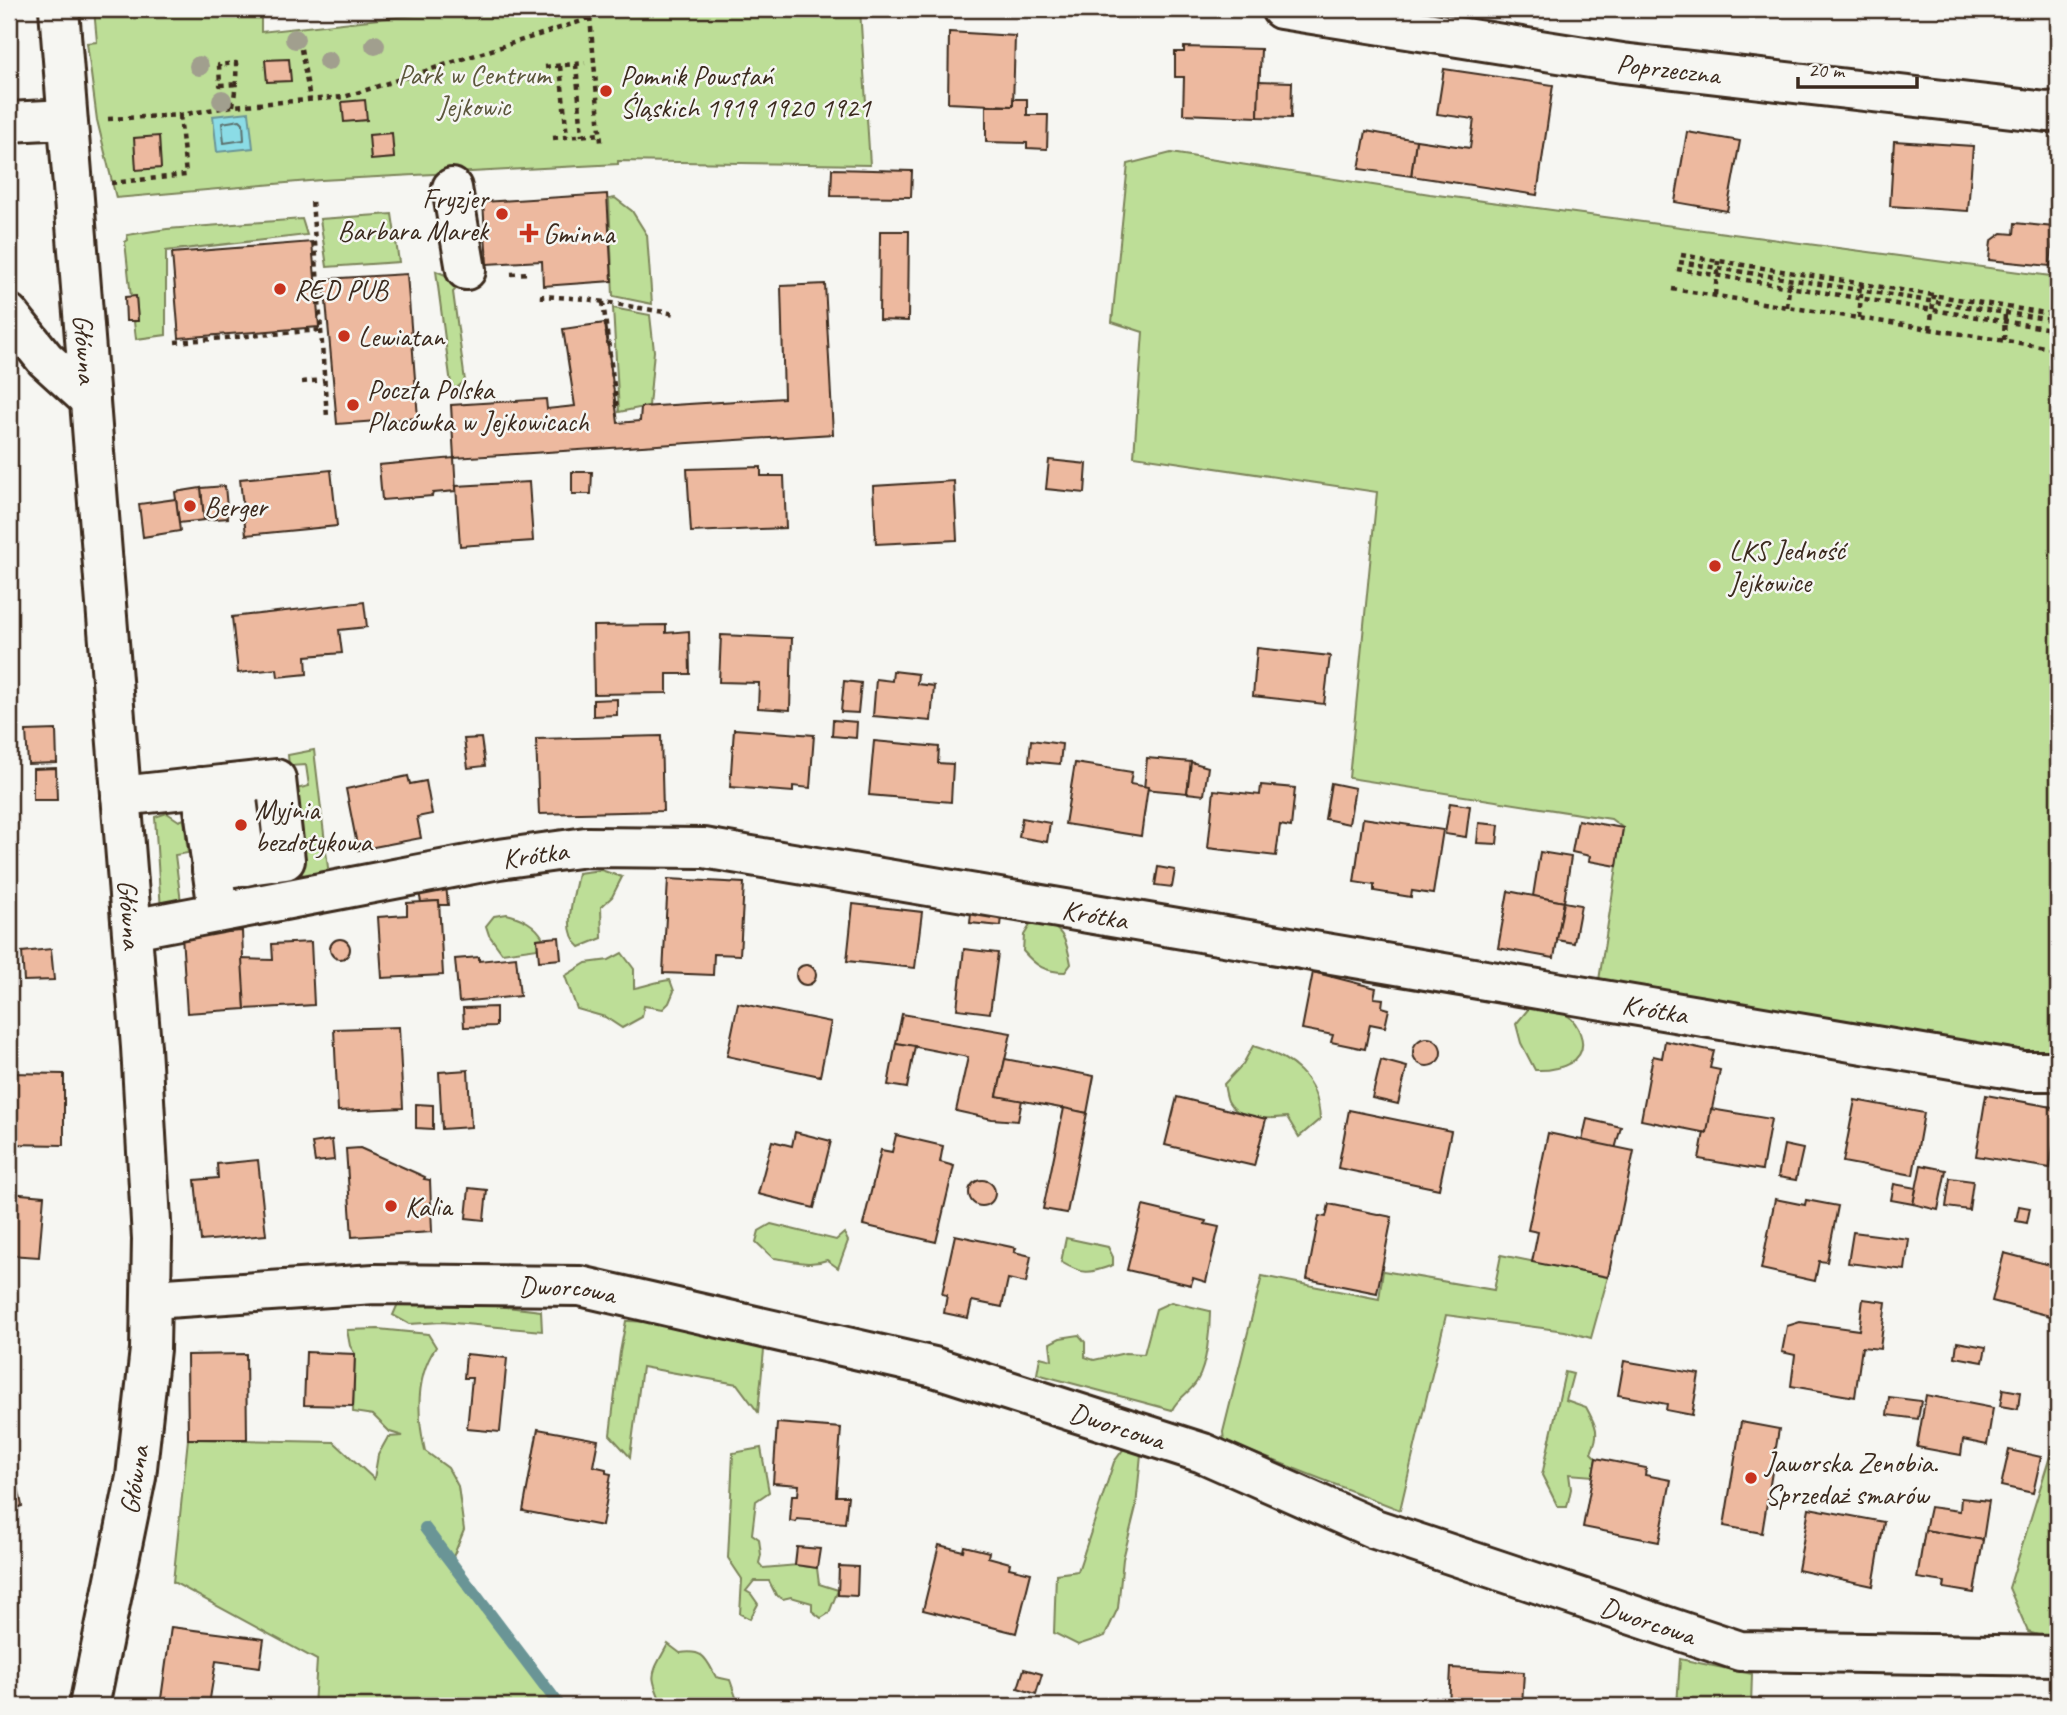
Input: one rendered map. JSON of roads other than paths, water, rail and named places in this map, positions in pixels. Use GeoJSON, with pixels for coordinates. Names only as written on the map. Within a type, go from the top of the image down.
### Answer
{"type":"FeatureCollection","features":[{"type":"Feature","properties":{"kind":"street","name":"Główna"},"geometry":{"type":"LineString","coordinates":[[59,9],[82,119],[90,400],[132,929],[152,1239],[150,1349],[136,1477],[89,1706]]}},
{"type":"Feature","properties":{"kind":"street","name":"Poprzeczna"},"geometry":{"type":"LineString","coordinates":[[1281,9],[1622,63],[2047,112],[2058,111]]}},
{"type":"Feature","properties":{"kind":"street"},"geometry":{"type":"LineString","coordinates":[[9,122],[82,119]]}},
{"type":"Feature","properties":{"kind":"street"},"geometry":{"type":"LineString","coordinates":[[452,188],[466,270]]}},
{"type":"Feature","properties":{"kind":"street"},"geometry":{"type":"LineString","coordinates":[[9,314],[45,359],[90,400]]}},
{"type":"Feature","properties":{"kind":"street"},"geometry":{"type":"LineString","coordinates":[[121,796],[276,779],[285,860],[229,868]]}},
{"type":"Feature","properties":{"kind":"street"},"geometry":{"type":"LineString","coordinates":[[218,785],[229,868],[218,914]]}},
{"type":"Feature","properties":{"kind":"street","name":"Krótka"},"geometry":{"type":"LineString","coordinates":[[132,929],[512,857],[586,847],[704,848],[2023,1071],[2058,1071]]}},
{"type":"Feature","properties":{"kind":"street","name":"Dworcowa"},"geometry":{"type":"LineString","coordinates":[[152,1299],[374,1284],[580,1286],[934,1367],[1203,1452],[1375,1529],[1740,1651],[2058,1656]]}},
{"type":"Feature","properties":{"kind":"water"},"geometry":{"type":"Polygon","coordinates":[[[249,112],[253,148],[217,152],[213,116],[249,112]]]}},
{"type":"Feature","properties":{"kind":"waterway"},"geometry":{"type":"LineString","coordinates":[[425,1528],[560,1706]]}},
{"type":"Feature","properties":{"kind":"place","name":"Pomnik Powstań Śląskich 1919 1920 1921"},"geometry":{"type":"Point","coordinates":[606,91]}},
{"type":"Feature","properties":{"kind":"place","name":"Fryzjer Barbara Marek"},"geometry":{"type":"Point","coordinates":[502,214]}},
{"type":"Feature","properties":{"kind":"place","name":"Gminna"},"geometry":{"type":"Point","coordinates":[529,233]}},
{"type":"Feature","properties":{"kind":"place","name":"RED PUB"},"geometry":{"type":"Point","coordinates":[280,289]}},
{"type":"Feature","properties":{"kind":"place","name":"Lewiatan"},"geometry":{"type":"Point","coordinates":[344,336]}},
{"type":"Feature","properties":{"kind":"place","name":"Poczta Polska Placówka w Jejkowicach"},"geometry":{"type":"Point","coordinates":[353,405]}},
{"type":"Feature","properties":{"kind":"place","name":"Berger"},"geometry":{"type":"Point","coordinates":[190,506]}},
{"type":"Feature","properties":{"kind":"place","name":"LKS Jedność Jejkowice"},"geometry":{"type":"Point","coordinates":[1715,566]}},
{"type":"Feature","properties":{"kind":"place","name":"Myjnia bezdotykowa"},"geometry":{"type":"Point","coordinates":[241,825]}},
{"type":"Feature","properties":{"kind":"place","name":"Kalia"},"geometry":{"type":"Point","coordinates":[391,1206]}},
{"type":"Feature","properties":{"kind":"place","name":"Jaworska Zenobia. Sprzedaż smarów"},"geometry":{"type":"Point","coordinates":[1751,1478]}},
{"type":"Feature","properties":{"kind":"park label","name":"Park w Centrum Jejkowic"},"geometry":{"type":"Point","coordinates":[474,90]}}]}
